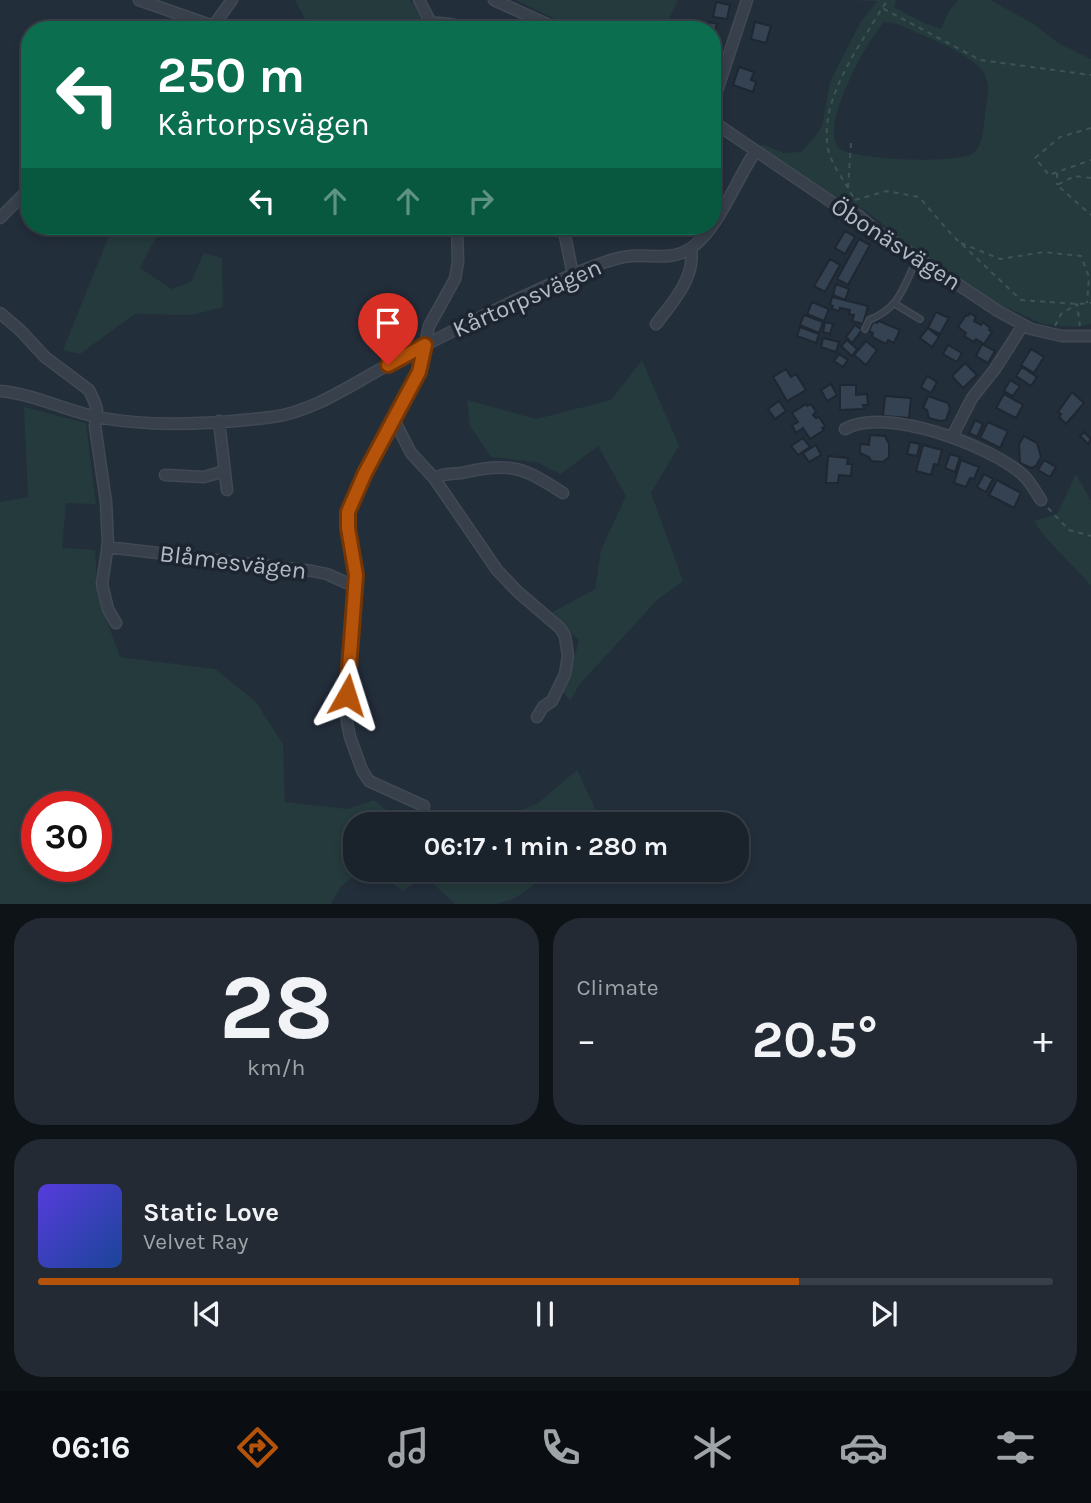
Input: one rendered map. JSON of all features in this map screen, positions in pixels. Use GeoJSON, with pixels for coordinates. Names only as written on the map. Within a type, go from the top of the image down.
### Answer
{"type":"FeatureCollection","features":[{"type":"Feature","properties":{"kind":"street"},"geometry":{"type":"LineString","coordinates":[[139,0],[194,21]]}},
{"type":"Feature","properties":{"kind":"street"},"geometry":{"type":"LineString","coordinates":[[217,21],[232,0]]}},
{"type":"Feature","properties":{"kind":"street"},"geometry":{"type":"LineString","coordinates":[[419,0],[430,21]]}},
{"type":"Feature","properties":{"kind":"street"},"geometry":{"type":"LineString","coordinates":[[494,0],[538,21]]}},
{"type":"Feature","properties":{"kind":"street"},"geometry":{"type":"LineString","coordinates":[[721,79],[747,0]]}},
{"type":"Feature","properties":{"kind":"street"},"geometry":{"type":"LineString","coordinates":[[529,21],[533,19]]}},
{"type":"Feature","properties":{"kind":"street","name":"Öbonäsvägen"},"geometry":{"type":"LineString","coordinates":[[721,127],[1023,325],[1055,334],[1090,336]]}},
{"type":"Feature","properties":{"kind":"street"},"geometry":{"type":"LineString","coordinates":[[721,211],[755,152]]}},
{"type":"Feature","properties":{"kind":"street"},"geometry":{"type":"LineString","coordinates":[[0,218],[21,197]]}},
{"type":"Feature","properties":{"kind":"street"},"geometry":{"type":"LineString","coordinates":[[424,806],[369,781],[350,737],[347,695],[355,565],[348,512],[360,482],[419,372],[429,326],[455,279],[458,262],[457,235]]}},
{"type":"Feature","properties":{"kind":"street"},"geometry":{"type":"LineString","coordinates":[[565,235],[573,275]]}},
{"type":"Feature","properties":{"kind":"street"},"geometry":{"type":"LineString","coordinates":[[656,324],[686,280],[691,267],[691,248],[705,235]]}},
{"type":"Feature","properties":{"kind":"street","name":"Kårtorpsvägen"},"geometry":{"type":"LineString","coordinates":[[0,391],[32,397],[96,416],[150,423],[277,416],[309,407],[475,318],[573,275],[623,257],[671,257],[691,248]]}},
{"type":"Feature","properties":{"kind":"street"},"geometry":{"type":"LineString","coordinates":[[0,313],[45,357],[89,390],[97,410],[106,502],[107,547],[102,584],[108,609],[116,623]]}},
{"type":"Feature","properties":{"kind":"street"},"geometry":{"type":"LineString","coordinates":[[952,437],[972,398],[995,369],[1023,325]]}},
{"type":"Feature","properties":{"kind":"street"},"geometry":{"type":"LineString","coordinates":[[394,420],[411,453],[434,478],[497,570],[526,600],[560,628],[565,636],[568,656],[565,674],[552,701],[543,707],[537,717]]}},
{"type":"Feature","properties":{"kind":"street"},"geometry":{"type":"LineString","coordinates":[[219,421],[227,490]]}},
{"type":"Feature","properties":{"kind":"street"},"geometry":{"type":"LineString","coordinates":[[845,429],[856,423],[877,422],[901,424],[952,437],[986,452],[1022,474],[1041,500]]}},
{"type":"Feature","properties":{"kind":"street"},"geometry":{"type":"LineString","coordinates":[[434,478],[441,474],[501,467],[526,470],[563,493]]}},
{"type":"Feature","properties":{"kind":"street"},"geometry":{"type":"LineString","coordinates":[[165,475],[204,477],[224,471]]}},
{"type":"Feature","properties":{"kind":"street","name":"Blåmesvägen"},"geometry":{"type":"LineString","coordinates":[[107,547],[312,571],[327,574],[349,584],[355,581]]}},
{"type":"Feature","properties":{"kind":"lane"},"geometry":{"type":"LineString","coordinates":[[865,329],[869,320],[888,311],[895,304],[917,258]]}},
{"type":"Feature","properties":{"kind":"lane"},"geometry":{"type":"LineString","coordinates":[[895,304],[920,319]]}},
{"type":"Feature","properties":{"kind":"path"},"geometry":{"type":"LineString","coordinates":[[858,215],[855,200],[828,150],[829,117],[843,74],[888,0]]}},
{"type":"Feature","properties":{"kind":"path"},"geometry":{"type":"LineString","coordinates":[[882,8],[980,60],[1091,75]]}},
{"type":"Feature","properties":{"kind":"path"},"geometry":{"type":"LineString","coordinates":[[1091,128],[1060,137],[1035,158],[1049,175],[1091,160]]}},
{"type":"Feature","properties":{"kind":"path"},"geometry":{"type":"LineString","coordinates":[[848,188],[851,144]]}},
{"type":"Feature","properties":{"kind":"path"},"geometry":{"type":"LineString","coordinates":[[1057,172],[1057,185],[1091,215]]}},
{"type":"Feature","properties":{"kind":"path"},"geometry":{"type":"LineString","coordinates":[[1057,185],[1075,176],[1091,178]]}},
{"type":"Feature","properties":{"kind":"path"},"geometry":{"type":"LineString","coordinates":[[855,200],[887,191],[919,197],[959,242],[1021,300],[1091,303]]}},
{"type":"Feature","properties":{"kind":"path"},"geometry":{"type":"LineString","coordinates":[[959,242],[1000,259],[1044,251],[1081,256],[1088,277],[1087,304]]}},
{"type":"Feature","properties":{"kind":"path"},"geometry":{"type":"LineString","coordinates":[[1055,334],[1056,321],[1061,314],[1077,304]]}},
{"type":"Feature","properties":{"kind":"path"},"geometry":{"type":"LineString","coordinates":[[1077,304],[1081,330],[1090,336]]}},
{"type":"Feature","properties":{"kind":"path"},"geometry":{"type":"LineString","coordinates":[[1041,500],[1069,530],[1091,536]]}},
{"type":"Feature","properties":{"kind":"green space"},"geometry":{"type":"Polygon","coordinates":[[[295,0],[410,0],[423,21],[306,21],[295,0]]]}},
{"type":"Feature","properties":{"kind":"green space"},"geometry":{"type":"Polygon","coordinates":[[[516,0],[678,0],[670,21],[559,21],[516,0]]]}},
{"type":"Feature","properties":{"kind":"green space"},"geometry":{"type":"Polygon","coordinates":[[[849,0],[896,0],[894,7],[941,29],[949,11],[958,0],[990,0],[1034,24],[1058,43],[1091,59],[1091,324],[1076,327],[1043,324],[1001,305],[914,249],[865,210],[845,203],[758,146],[764,145],[784,153],[801,152],[815,137],[822,126],[830,82],[860,23],[877,1],[849,0]],[[884,22],[867,46],[848,84],[835,122],[834,138],[839,148],[864,156],[930,160],[950,159],[975,152],[983,136],[988,95],[983,71],[951,48],[894,23],[884,22]]]}},
{"type":"Feature","properties":{"kind":"green space"},"geometry":{"type":"Polygon","coordinates":[[[109,235],[157,235],[140,268],[172,289],[191,282],[204,253],[222,258],[223,307],[192,315],[135,314],[80,354],[63,350],[109,235]]]}},
{"type":"Feature","properties":{"kind":"green space"},"geometry":{"type":"Polygon","coordinates":[[[642,360],[679,446],[651,493],[683,581],[657,600],[579,685],[570,701],[563,692],[579,640],[551,613],[595,589],[601,550],[626,496],[598,446],[561,474],[536,462],[491,457],[470,426],[467,400],[536,419],[611,400],[642,360]]]}},
{"type":"Feature","properties":{"kind":"green space"},"geometry":{"type":"Polygon","coordinates":[[[24,407],[86,423],[96,504],[66,503],[62,548],[95,550],[98,596],[120,657],[215,669],[256,702],[283,744],[285,802],[348,809],[374,800],[389,812],[343,812],[343,882],[346,882],[331,904],[0,904],[0,502],[28,497],[24,407]]]}},
{"type":"Feature","properties":{"kind":"green space"},"geometry":{"type":"Polygon","coordinates":[[[1076,474],[1091,501],[1091,586],[1034,521],[1057,514],[1076,474]]]}},
{"type":"Feature","properties":{"kind":"green space"},"geometry":{"type":"Polygon","coordinates":[[[577,770],[597,812],[515,812],[537,804],[577,770]]]}},
{"type":"Feature","properties":{"kind":"green space"},"geometry":{"type":"Polygon","coordinates":[[[390,882],[416,882],[403,891],[390,882]]]}},
{"type":"Feature","properties":{"kind":"green space"},"geometry":{"type":"Polygon","coordinates":[[[431,882],[536,882],[508,901],[455,904],[431,882]]]}},
{"type":"Feature","properties":{"kind":"building"},"geometry":{"type":"Polygon","coordinates":[[[716,2],[730,5],[727,19],[713,17],[716,2]]]}},
{"type":"Feature","properties":{"kind":"building"},"geometry":{"type":"Polygon","coordinates":[[[755,22],[771,26],[766,43],[751,39],[755,22]]]}},
{"type":"Feature","properties":{"kind":"building"},"geometry":{"type":"Polygon","coordinates":[[[739,67],[754,72],[751,80],[756,82],[753,92],[733,85],[739,67]]]}},
{"type":"Feature","properties":{"kind":"building"},"geometry":{"type":"Polygon","coordinates":[[[845,231],[855,237],[845,254],[835,248],[845,231]]]}},
{"type":"Feature","properties":{"kind":"building"},"geometry":{"type":"Polygon","coordinates":[[[859,239],[870,245],[848,285],[837,279],[859,239]]]}},
{"type":"Feature","properties":{"kind":"building"},"geometry":{"type":"Polygon","coordinates":[[[830,259],[840,265],[825,292],[814,286],[830,259]]]}},
{"type":"Feature","properties":{"kind":"building"},"geometry":{"type":"Polygon","coordinates":[[[836,284],[849,289],[845,300],[833,295],[836,284]]]}},
{"type":"Feature","properties":{"kind":"building"},"geometry":{"type":"Polygon","coordinates":[[[832,297],[868,306],[863,324],[852,321],[854,315],[849,314],[850,310],[832,309],[832,297]]]}},
{"type":"Feature","properties":{"kind":"building"},"geometry":{"type":"Polygon","coordinates":[[[812,302],[829,309],[824,321],[807,314],[812,302]]]}},
{"type":"Feature","properties":{"kind":"building"},"geometry":{"type":"Polygon","coordinates":[[[936,312],[949,318],[940,334],[928,328],[936,312]]]}},
{"type":"Feature","properties":{"kind":"building"},"geometry":{"type":"Polygon","coordinates":[[[970,313],[976,317],[974,321],[981,325],[983,322],[992,332],[984,344],[964,336],[966,333],[958,327],[970,313]]]}},
{"type":"Feature","properties":{"kind":"building"},"geometry":{"type":"Polygon","coordinates":[[[804,315],[823,322],[819,333],[800,325],[804,315]]]}},
{"type":"Feature","properties":{"kind":"building"},"geometry":{"type":"Polygon","coordinates":[[[879,321],[900,330],[894,343],[888,340],[886,344],[872,337],[873,333],[869,331],[873,322],[879,321]]]}},
{"type":"Feature","properties":{"kind":"building"},"geometry":{"type":"Polygon","coordinates":[[[825,322],[833,324],[830,334],[823,332],[825,322]]]}},
{"type":"Feature","properties":{"kind":"building"},"geometry":{"type":"Polygon","coordinates":[[[855,325],[862,330],[852,343],[846,337],[855,325]]]}},
{"type":"Feature","properties":{"kind":"building"},"geometry":{"type":"Polygon","coordinates":[[[800,327],[819,334],[816,343],[797,336],[800,327]]]}},
{"type":"Feature","properties":{"kind":"building"},"geometry":{"type":"Polygon","coordinates":[[[928,328],[939,337],[932,347],[920,338],[928,328]]]}},
{"type":"Feature","properties":{"kind":"building"},"geometry":{"type":"Polygon","coordinates":[[[823,338],[839,342],[836,352],[821,347],[823,338]]]}},
{"type":"Feature","properties":{"kind":"building"},"geometry":{"type":"Polygon","coordinates":[[[847,340],[857,349],[852,356],[841,346],[847,340]]]}},
{"type":"Feature","properties":{"kind":"building"},"geometry":{"type":"Polygon","coordinates":[[[866,341],[877,350],[866,365],[854,355],[866,341]]]}},
{"type":"Feature","properties":{"kind":"building"},"geometry":{"type":"Polygon","coordinates":[[[982,344],[995,351],[988,363],[976,356],[982,344]]]}},
{"type":"Feature","properties":{"kind":"building"},"geometry":{"type":"Polygon","coordinates":[[[948,345],[962,353],[957,362],[943,354],[948,345]]]}},
{"type":"Feature","properties":{"kind":"building"},"geometry":{"type":"Polygon","coordinates":[[[1031,349],[1044,357],[1034,373],[1021,365],[1031,349]]]}},
{"type":"Feature","properties":{"kind":"building"},"geometry":{"type":"Polygon","coordinates":[[[839,354],[848,360],[843,367],[834,361],[839,354]]]}},
{"type":"Feature","properties":{"kind":"building"},"geometry":{"type":"Polygon","coordinates":[[[965,363],[977,375],[963,388],[952,376],[965,363]]]}},
{"type":"Feature","properties":{"kind":"building"},"geometry":{"type":"Polygon","coordinates":[[[1022,367],[1037,377],[1031,386],[1016,376],[1022,367]]]}},
{"type":"Feature","properties":{"kind":"building"},"geometry":{"type":"Polygon","coordinates":[[[786,369],[791,377],[796,374],[806,390],[787,401],[773,377],[786,369]]]}},
{"type":"Feature","properties":{"kind":"building"},"geometry":{"type":"Polygon","coordinates":[[[927,376],[937,382],[931,393],[921,387],[927,376]]]}},
{"type":"Feature","properties":{"kind":"building"},"geometry":{"type":"Polygon","coordinates":[[[1010,380],[1020,386],[1013,396],[1004,391],[1010,380]]]}},
{"type":"Feature","properties":{"kind":"building"},"geometry":{"type":"Polygon","coordinates":[[[831,384],[837,395],[827,401],[821,390],[831,384]]]}},
{"type":"Feature","properties":{"kind":"building"},"geometry":{"type":"Polygon","coordinates":[[[840,385],[856,385],[856,395],[867,394],[868,405],[863,405],[864,409],[840,410],[840,385]]]}},
{"type":"Feature","properties":{"kind":"building"},"geometry":{"type":"Polygon","coordinates":[[[1072,392],[1084,403],[1066,424],[1058,412],[1072,392]]]}},
{"type":"Feature","properties":{"kind":"building"},"geometry":{"type":"Polygon","coordinates":[[[1004,394],[1023,405],[1016,418],[996,408],[1004,394]]]}},
{"type":"Feature","properties":{"kind":"building"},"geometry":{"type":"Polygon","coordinates":[[[885,396],[911,398],[909,418],[883,416],[885,396]]]}},
{"type":"Feature","properties":{"kind":"building"},"geometry":{"type":"Polygon","coordinates":[[[928,396],[948,403],[950,408],[946,420],[929,418],[927,410],[923,408],[928,396]]]}},
{"type":"Feature","properties":{"kind":"building"},"geometry":{"type":"Polygon","coordinates":[[[779,401],[786,411],[775,419],[768,409],[779,401]]]}},
{"type":"Feature","properties":{"kind":"building"},"geometry":{"type":"Polygon","coordinates":[[[806,404],[811,404],[816,412],[813,415],[819,417],[825,426],[822,428],[824,430],[810,439],[803,428],[796,433],[792,425],[798,422],[792,413],[806,404]]]}},
{"type":"Feature","properties":{"kind":"building"},"geometry":{"type":"Polygon","coordinates":[[[975,420],[983,424],[977,437],[969,433],[975,420]]]}},
{"type":"Feature","properties":{"kind":"building"},"geometry":{"type":"Polygon","coordinates":[[[988,422],[1008,431],[1000,448],[980,438],[988,422]]]}},
{"type":"Feature","properties":{"kind":"building"},"geometry":{"type":"Polygon","coordinates":[[[1084,432],[1091,439],[1088,444],[1080,436],[1084,432]]]}},
{"type":"Feature","properties":{"kind":"building"},"geometry":{"type":"Polygon","coordinates":[[[870,435],[885,436],[889,444],[889,457],[883,462],[871,461],[860,453],[860,444],[869,445],[870,435]]]}},
{"type":"Feature","properties":{"kind":"building"},"geometry":{"type":"Polygon","coordinates":[[[1024,436],[1037,443],[1041,457],[1036,466],[1031,468],[1020,463],[1019,444],[1024,436]]]}},
{"type":"Feature","properties":{"kind":"building"},"geometry":{"type":"Polygon","coordinates":[[[803,438],[810,447],[798,455],[791,446],[803,438]]]}},
{"type":"Feature","properties":{"kind":"building"},"geometry":{"type":"Polygon","coordinates":[[[910,442],[920,444],[917,456],[907,454],[910,442]]]}},
{"type":"Feature","properties":{"kind":"building"},"geometry":{"type":"Polygon","coordinates":[[[816,445],[821,455],[809,462],[803,453],[816,445]]]}},
{"type":"Feature","properties":{"kind":"building"},"geometry":{"type":"Polygon","coordinates":[[[923,445],[942,450],[938,465],[934,464],[931,475],[916,471],[923,445]]]}},
{"type":"Feature","properties":{"kind":"building"},"geometry":{"type":"Polygon","coordinates":[[[950,454],[960,457],[955,472],[945,468],[950,454]]]}},
{"type":"Feature","properties":{"kind":"building"},"geometry":{"type":"Polygon","coordinates":[[[828,456],[848,458],[847,464],[852,464],[851,476],[839,475],[838,483],[826,483],[828,456]]]}},
{"type":"Feature","properties":{"kind":"building"},"geometry":{"type":"Polygon","coordinates":[[[961,460],[979,467],[974,479],[970,478],[966,487],[954,483],[961,460]]]}},
{"type":"Feature","properties":{"kind":"building"},"geometry":{"type":"Polygon","coordinates":[[[1044,460],[1056,467],[1050,477],[1038,470],[1044,460]]]}},
{"type":"Feature","properties":{"kind":"building"},"geometry":{"type":"Polygon","coordinates":[[[984,474],[993,479],[986,492],[977,487],[984,474]]]}},
{"type":"Feature","properties":{"kind":"building"},"geometry":{"type":"Polygon","coordinates":[[[997,480],[1021,493],[1014,508],[989,495],[997,480]]]}},
{"type":"Feature","properties":{"kind":"route"},"geometry":{"type":"LineString","coordinates":[[347,695],[356,575],[348,512],[365,473],[419,372],[425,345],[388,365]]}}]}
